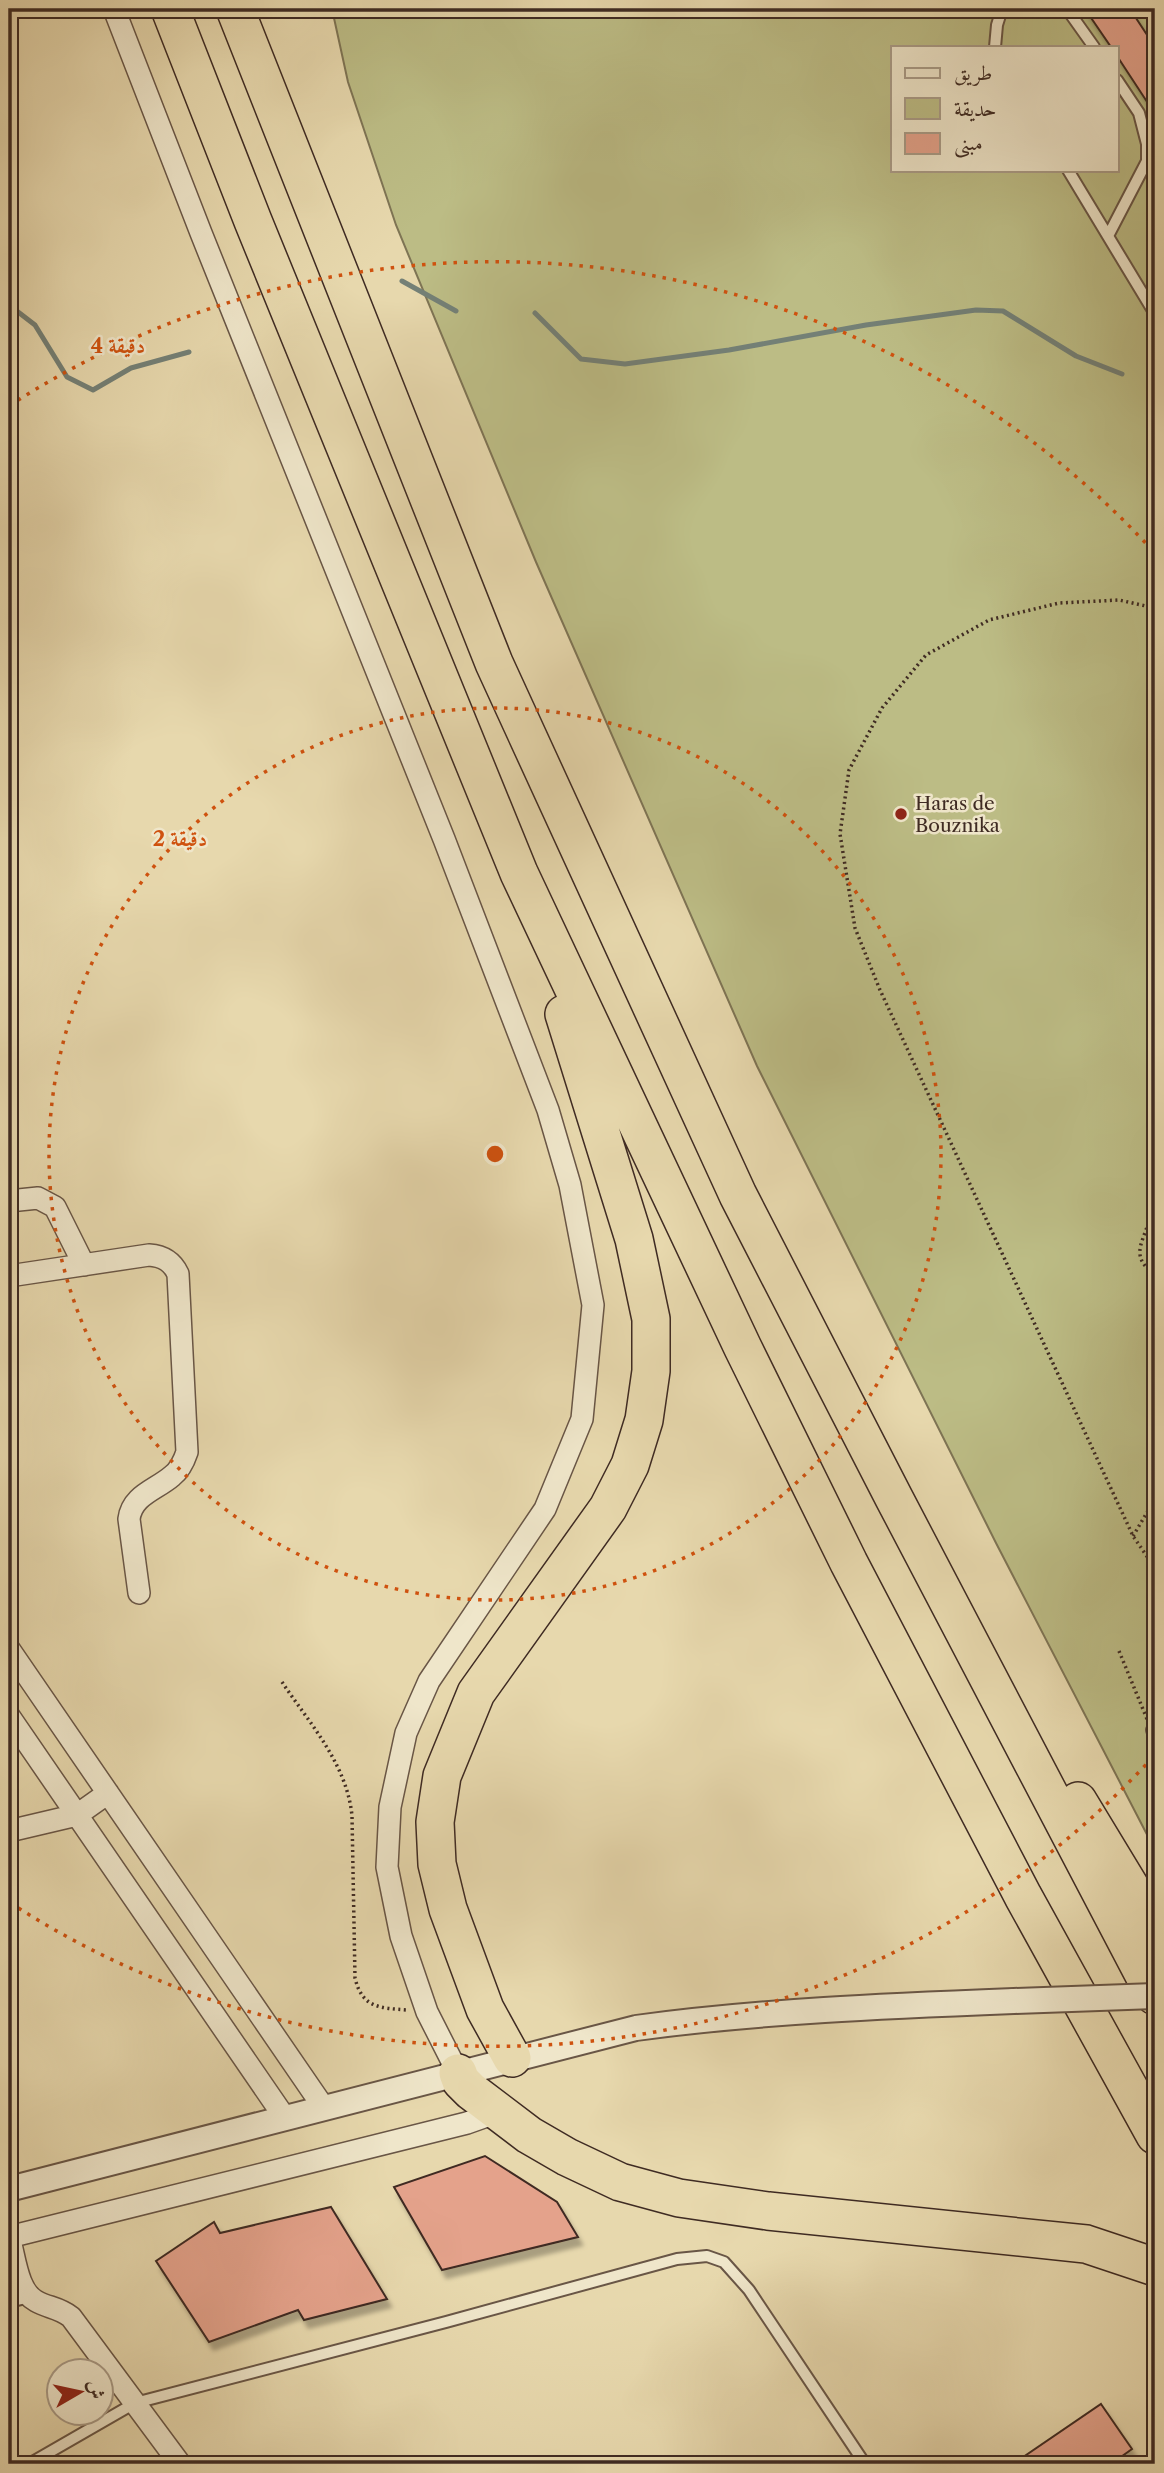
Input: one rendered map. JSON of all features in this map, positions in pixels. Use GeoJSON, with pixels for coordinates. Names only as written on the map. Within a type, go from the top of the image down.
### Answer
{"type":"FeatureCollection","features":[{"type":"Feature","properties":{"kind":"highway"},"geometry":{"type":"LineString","coordinates":[[170,9],[253,221],[519,873],[743,1348],[849,1563],[1023,1896],[1155,2135]]}},
{"type":"Feature","properties":{"kind":"highway"},"geometry":{"type":"LineString","coordinates":[[235,9],[494,663],[738,1195],[1155,1996]]}},
{"type":"Feature","properties":{"kind":"highway"},"geometry":{"type":"LineString","coordinates":[[512,2058],[485,2009],[448,1909],[437,1864],[435,1822],[442,1776],[476,1692],[608,1508],[630,1465],[644,1420],[651,1371],[650,1319],[634,1239],[519,873]]}},
{"type":"Feature","properties":{"kind":"highway"},"geometry":{"type":"LineString","coordinates":[[894,1498],[1155,1928]]}},
{"type":"Feature","properties":{"kind":"highway"},"geometry":{"type":"LineString","coordinates":[[458,2073],[461,2081],[471,2091],[530,2135],[567,2157],[620,2182],[680,2198],[768,2211],[1086,2244],[1155,2267]]}},
{"type":"Feature","properties":{"kind":"street"},"geometry":{"type":"LineString","coordinates":[[114,9],[444,839],[548,1110],[570,1185],[593,1305],[582,1419],[545,1509],[429,1681],[406,1734],[390,1807],[387,1867],[401,1936],[427,2012],[458,2073]]}},
{"type":"Feature","properties":{"kind":"street"},"geometry":{"type":"LineString","coordinates":[[9,1201],[38,1198],[55,1207],[84,1265]]}},
{"type":"Feature","properties":{"kind":"street"},"geometry":{"type":"LineString","coordinates":[[9,1276],[157,1255],[171,1263],[179,1281],[187,1452],[178,1470],[139,1499],[130,1512],[139,1593]]}},
{"type":"Feature","properties":{"kind":"street"},"geometry":{"type":"LineString","coordinates":[[9,1649],[324,2108]]}},
{"type":"Feature","properties":{"kind":"street"},"geometry":{"type":"LineString","coordinates":[[9,1716],[285,2118]]}},
{"type":"Feature","properties":{"kind":"street"},"geometry":{"type":"LineString","coordinates":[[9,1831],[77,1815],[108,1793]]}},
{"type":"Feature","properties":{"kind":"street"},"geometry":{"type":"LineString","coordinates":[[9,2189],[636,2028],[714,2017],[816,2009],[1155,1996]]}},
{"type":"Feature","properties":{"kind":"street"},"geometry":{"type":"LineString","coordinates":[[180,2464],[71,2317],[62,2310],[30,2297],[22,2284],[9,2237],[467,2123],[498,2112]]}},
{"type":"Feature","properties":{"kind":"lane"},"geometry":{"type":"LineString","coordinates":[[995,46],[1002,9]]}},
{"type":"Feature","properties":{"kind":"lane"},"geometry":{"type":"LineString","coordinates":[[1067,9],[1093,46]]}},
{"type":"Feature","properties":{"kind":"lane"},"geometry":{"type":"LineString","coordinates":[[1108,236],[1147,161],[1147,144],[1139,113],[1118,82]]}},
{"type":"Feature","properties":{"kind":"lane"},"geometry":{"type":"LineString","coordinates":[[1069,172],[1155,314]]}},
{"type":"Feature","properties":{"kind":"lane"},"geometry":{"type":"LineString","coordinates":[[29,2464],[135,2403],[677,2259],[706,2256],[724,2262],[749,2290],[865,2464]]}},
{"type":"Feature","properties":{"kind":"lane"},"geometry":{"type":"LineString","coordinates":[[9,2302],[30,2297]]}},
{"type":"Feature","properties":{"kind":"path"},"geometry":{"type":"LineString","coordinates":[[1155,608],[1119,600],[1059,603],[989,621],[926,655],[882,708],[849,770],[839,834],[855,928],[880,990],[1133,1536],[1155,1569]]}},
{"type":"Feature","properties":{"kind":"path"},"geometry":{"type":"LineString","coordinates":[[1155,1196],[1140,1251],[1146,1267],[1155,1275]]}},
{"type":"Feature","properties":{"kind":"path"},"geometry":{"type":"LineString","coordinates":[[1147,1228],[1155,1222]]}},
{"type":"Feature","properties":{"kind":"path"},"geometry":{"type":"LineString","coordinates":[[1155,1347],[1152,1364],[1155,1374]]}},
{"type":"Feature","properties":{"kind":"path"},"geometry":{"type":"LineString","coordinates":[[1133,1536],[1155,1499]]}},
{"type":"Feature","properties":{"kind":"path"},"geometry":{"type":"LineString","coordinates":[[1119,1651],[1153,1735]]}},
{"type":"Feature","properties":{"kind":"path"},"geometry":{"type":"LineString","coordinates":[[282,1682],[336,1762],[349,1792],[357,1987],[361,1996],[376,2006],[427,2012]]}},
{"type":"Feature","properties":{"kind":"green space","name":"Haras de Bouznika"},"geometry":{"type":"Polygon","coordinates":[[[332,9],[1155,9],[1155,1850],[996,1543],[757,1066],[536,562],[396,225],[348,82],[332,9]]]}},
{"type":"Feature","properties":{"kind":"building"},"geometry":{"type":"Polygon","coordinates":[[[1085,9],[1130,9],[1155,47],[1155,114],[1118,58],[1118,46],[1110,46],[1085,9]]]}},
{"type":"Feature","properties":{"kind":"building"},"geometry":{"type":"Polygon","coordinates":[[[485,2156],[557,2202],[578,2237],[442,2270],[394,2187],[485,2156]]]}},
{"type":"Feature","properties":{"kind":"building"},"geometry":{"type":"Polygon","coordinates":[[[331,2207],[387,2299],[304,2320],[298,2310],[209,2342],[156,2261],[214,2222],[220,2233],[331,2207]]]}},
{"type":"Feature","properties":{"kind":"building"},"geometry":{"type":"Polygon","coordinates":[[[1101,2404],[1132,2449],[1111,2464],[1013,2464],[1101,2404]]]}},
{"type":"Feature","properties":{"kind":"waterway"},"geometry":{"type":"LineString","coordinates":[[402,281],[456,311]]}},
{"type":"Feature","properties":{"kind":"waterway"},"geometry":{"type":"LineString","coordinates":[[9,305],[35,325],[67,377],[93,390],[131,368],[189,352]]}},
{"type":"Feature","properties":{"kind":"waterway"},"geometry":{"type":"LineString","coordinates":[[535,313],[581,359],[625,364],[729,350],[866,325],[976,310],[1003,311],[1076,356],[1122,374]]}},
{"type":"Feature","properties":{"kind":"place","name":"Haras de Bouznika"},"geometry":{"type":"Point","coordinates":[901,814]}}]}
